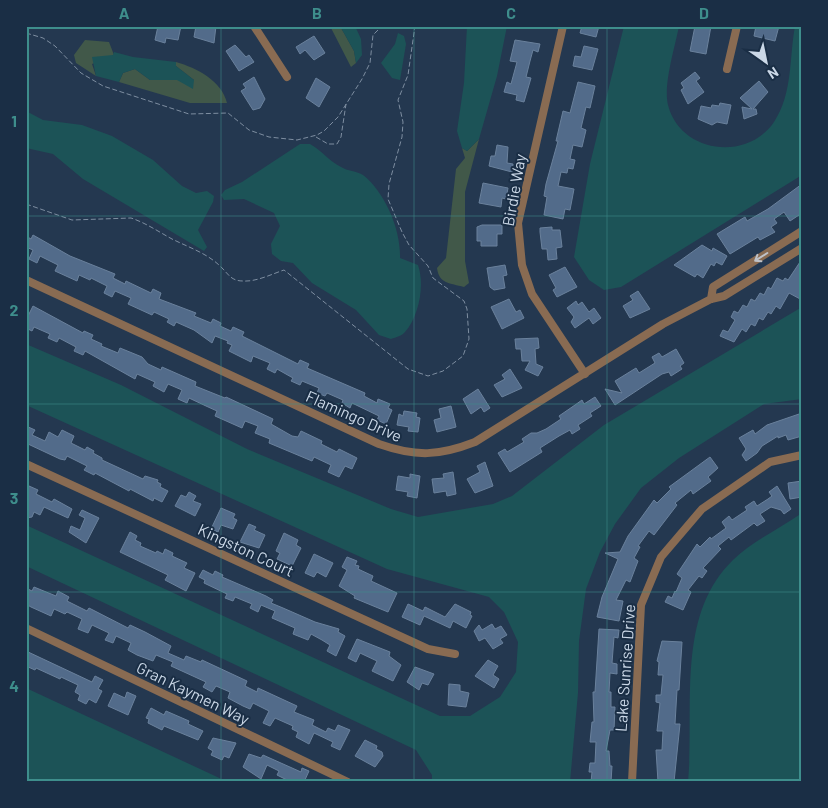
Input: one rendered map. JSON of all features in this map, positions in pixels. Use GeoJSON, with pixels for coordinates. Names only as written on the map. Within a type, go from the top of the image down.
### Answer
{"type":"FeatureCollection","features":[{"type":"Feature","properties":{"kind":"street"},"geometry":{"type":"LineString","coordinates":[[254,26],[287,76]]}},
{"type":"Feature","properties":{"kind":"street","name":"Birdie Way"},"geometry":{"type":"LineString","coordinates":[[563,26],[518,223],[522,265],[532,294],[585,374]]}},
{"type":"Feature","properties":{"kind":"street"},"geometry":{"type":"LineString","coordinates":[[727,69],[737,26]]}},
{"type":"Feature","properties":{"kind":"street"},"geometry":{"type":"LineString","coordinates":[[711,299],[713,287],[802,231]]}},
{"type":"Feature","properties":{"kind":"street","name":"Flamingo Drive"},"geometry":{"type":"LineString","coordinates":[[26,280],[402,452],[429,454],[450,452],[475,442],[663,324],[711,299],[724,296],[802,248]]}},
{"type":"Feature","properties":{"kind":"street","name":"Lake Sunrise Drive"},"geometry":{"type":"LineString","coordinates":[[632,782],[641,605],[661,557],[702,509],[770,462],[802,455]]}},
{"type":"Feature","properties":{"kind":"street","name":"Kingston Court"},"geometry":{"type":"LineString","coordinates":[[26,464],[428,649],[455,654]]}},
{"type":"Feature","properties":{"kind":"street","name":"Gran Kaymen Way"},"geometry":{"type":"LineString","coordinates":[[26,628],[348,782]]}},
{"type":"Feature","properties":{"kind":"path"},"geometry":{"type":"LineString","coordinates":[[26,33],[43,38],[55,46],[81,73],[103,86],[189,114],[228,112],[250,130],[284,140],[308,139],[330,126],[370,63],[373,36],[382,26]]}},
{"type":"Feature","properties":{"kind":"path"},"geometry":{"type":"LineString","coordinates":[[26,204],[72,220],[131,218],[175,241],[192,246],[219,265],[234,280],[245,282],[284,270],[408,369],[428,376],[443,371],[463,356],[466,349],[469,339],[468,309],[464,301],[436,282],[428,266],[409,245],[388,199],[388,184],[399,154],[402,137],[403,122],[398,100],[408,75],[414,26]]}},
{"type":"Feature","properties":{"kind":"path"},"geometry":{"type":"LineString","coordinates":[[315,136],[328,144],[337,144],[341,136],[346,102]]}},
{"type":"Feature","properties":{"kind":"shaded area"},"geometry":{"type":"Polygon","coordinates":[[[330,26],[340,26],[354,51],[356,63],[351,67],[330,26]]]}},
{"type":"Feature","properties":{"kind":"shaded area"},"geometry":{"type":"Polygon","coordinates":[[[340,26],[355,26],[361,39],[362,55],[356,63],[354,51],[340,26]]]}},
{"type":"Feature","properties":{"kind":"shaded area"},"geometry":{"type":"Polygon","coordinates":[[[467,26],[507,26],[497,76],[479,139],[467,151],[462,148],[457,131],[464,83],[467,26]]]}},
{"type":"Feature","properties":{"kind":"shaded area"},"geometry":{"type":"Polygon","coordinates":[[[624,26],[679,26],[667,87],[668,105],[675,121],[686,134],[700,142],[715,146],[732,147],[748,143],[762,135],[774,122],[780,111],[787,88],[795,26],[802,26],[802,175],[621,287],[604,290],[589,280],[574,257],[590,164],[624,26]]]}},
{"type":"Feature","properties":{"kind":"shaded area"},"geometry":{"type":"Polygon","coordinates":[[[398,33],[404,36],[406,44],[400,80],[392,78],[381,63],[395,44],[398,33]]]}},
{"type":"Feature","properties":{"kind":"shaded area"},"geometry":{"type":"Polygon","coordinates":[[[85,40],[109,42],[114,55],[92,64],[96,76],[76,63],[74,55],[85,40]]]}},
{"type":"Feature","properties":{"kind":"shaded area"},"geometry":{"type":"Polygon","coordinates":[[[114,52],[133,57],[176,62],[176,66],[194,80],[193,89],[177,80],[150,80],[135,69],[123,73],[119,82],[96,76],[92,57],[113,55],[114,52]]]}},
{"type":"Feature","properties":{"kind":"shaded area"},"geometry":{"type":"Polygon","coordinates":[[[176,62],[207,76],[220,88],[227,103],[190,103],[119,82],[123,73],[135,69],[150,80],[194,80],[176,66],[176,62]]]}},
{"type":"Feature","properties":{"kind":"shaded area"},"geometry":{"type":"Polygon","coordinates":[[[26,111],[43,120],[82,125],[112,136],[153,160],[182,186],[196,193],[207,191],[214,196],[213,202],[198,230],[207,247],[204,251],[83,179],[53,154],[26,148],[26,111]]]}},
{"type":"Feature","properties":{"kind":"shaded area"},"geometry":{"type":"Polygon","coordinates":[[[479,139],[465,192],[465,261],[469,283],[464,287],[443,280],[437,268],[446,258],[456,169],[465,158],[462,148],[467,151],[479,139]]]}},
{"type":"Feature","properties":{"kind":"shaded area"},"geometry":{"type":"Polygon","coordinates":[[[300,144],[310,144],[337,165],[363,175],[371,182],[385,201],[395,224],[400,247],[400,258],[418,265],[420,273],[421,291],[417,309],[410,325],[401,335],[391,339],[379,335],[356,310],[312,283],[293,263],[281,261],[272,254],[271,244],[280,226],[274,213],[244,199],[224,200],[221,195],[225,190],[242,182],[300,144]]]}},
{"type":"Feature","properties":{"kind":"shaded area"},"geometry":{"type":"Polygon","coordinates":[[[802,307],[802,399],[764,404],[679,458],[641,488],[615,524],[600,552],[586,589],[579,641],[578,693],[570,782],[432,782],[432,775],[416,750],[26,566],[26,525],[440,716],[470,716],[500,697],[516,672],[518,642],[504,612],[489,597],[387,569],[26,405],[26,344],[121,385],[247,449],[391,509],[418,517],[493,504],[512,496],[604,425],[802,307]]]}},
{"type":"Feature","properties":{"kind":"shaded area"},"geometry":{"type":"Polygon","coordinates":[[[802,513],[802,782],[688,782],[691,664],[695,635],[702,608],[715,583],[733,560],[758,541],[802,513]]]}},
{"type":"Feature","properties":{"kind":"shaded area"},"geometry":{"type":"Polygon","coordinates":[[[26,688],[228,782],[26,782],[26,688]]]}},
{"type":"Feature","properties":{"kind":"building"},"geometry":{"type":"Polygon","coordinates":[[[158,26],[181,26],[178,40],[166,38],[165,43],[155,40],[158,26]]]}},
{"type":"Feature","properties":{"kind":"building"},"geometry":{"type":"Polygon","coordinates":[[[196,26],[216,26],[214,43],[194,37],[196,26]]]}},
{"type":"Feature","properties":{"kind":"building"},"geometry":{"type":"Polygon","coordinates":[[[582,26],[599,26],[596,37],[580,33],[582,26]]]}},
{"type":"Feature","properties":{"kind":"building"},"geometry":{"type":"Polygon","coordinates":[[[695,26],[711,26],[706,54],[690,51],[695,26]]]}},
{"type":"Feature","properties":{"kind":"building"},"geometry":{"type":"Polygon","coordinates":[[[756,26],[779,26],[775,41],[754,36],[756,26]]]}},
{"type":"Feature","properties":{"kind":"building"},"geometry":{"type":"Polygon","coordinates":[[[314,36],[325,53],[314,60],[305,50],[300,54],[296,47],[314,36]]]}},
{"type":"Feature","properties":{"kind":"building"},"geometry":{"type":"Polygon","coordinates":[[[515,40],[540,44],[538,52],[533,50],[526,77],[531,78],[524,102],[516,100],[517,95],[504,92],[507,82],[511,84],[517,62],[510,61],[515,40]]]}},
{"type":"Feature","properties":{"kind":"building"},"geometry":{"type":"Polygon","coordinates":[[[235,45],[246,57],[249,55],[254,62],[239,71],[226,51],[235,45]]]}},
{"type":"Feature","properties":{"kind":"building"},"geometry":{"type":"Polygon","coordinates":[[[584,46],[598,49],[592,70],[573,66],[575,56],[581,57],[584,46]]]}},
{"type":"Feature","properties":{"kind":"building"},"geometry":{"type":"Polygon","coordinates":[[[695,72],[700,78],[696,81],[704,92],[688,104],[681,90],[684,88],[681,83],[695,72]]]}},
{"type":"Feature","properties":{"kind":"building"},"geometry":{"type":"Polygon","coordinates":[[[254,77],[265,99],[260,108],[253,110],[241,91],[246,88],[243,84],[254,77]]]}},
{"type":"Feature","properties":{"kind":"building"},"geometry":{"type":"Polygon","coordinates":[[[316,78],[330,87],[319,107],[306,98],[316,78]]]}},
{"type":"Feature","properties":{"kind":"building"},"geometry":{"type":"Polygon","coordinates":[[[759,81],[768,92],[753,109],[756,109],[757,114],[744,119],[742,107],[752,109],[740,98],[759,81]]]}},
{"type":"Feature","properties":{"kind":"building"},"geometry":{"type":"Polygon","coordinates":[[[578,82],[595,86],[590,108],[586,107],[581,128],[586,130],[582,147],[573,145],[570,159],[575,160],[573,169],[568,168],[567,173],[561,172],[558,186],[574,189],[570,210],[565,209],[563,219],[544,215],[547,197],[544,196],[558,141],[556,141],[563,111],[570,113],[578,82]]]}},
{"type":"Feature","properties":{"kind":"building"},"geometry":{"type":"Polygon","coordinates":[[[720,103],[731,105],[727,124],[717,122],[712,125],[698,119],[701,106],[711,108],[712,105],[719,106],[720,103]]]}},
{"type":"Feature","properties":{"kind":"building"},"geometry":{"type":"Polygon","coordinates":[[[497,145],[508,147],[507,163],[513,164],[512,172],[489,166],[491,156],[495,156],[497,145]]]}},
{"type":"Feature","properties":{"kind":"building"},"geometry":{"type":"Polygon","coordinates":[[[483,183],[508,188],[506,199],[502,198],[501,207],[479,203],[483,183]]]}},
{"type":"Feature","properties":{"kind":"building"},"geometry":{"type":"Polygon","coordinates":[[[802,184],[802,213],[790,221],[784,212],[774,219],[777,223],[771,227],[775,232],[760,240],[758,237],[730,254],[717,234],[745,217],[747,221],[768,209],[802,184]]]}},
{"type":"Feature","properties":{"kind":"building"},"geometry":{"type":"Polygon","coordinates":[[[482,225],[502,225],[502,234],[497,234],[497,246],[481,246],[481,241],[477,241],[477,227],[482,225]]]}},
{"type":"Feature","properties":{"kind":"building"},"geometry":{"type":"Polygon","coordinates":[[[552,227],[552,230],[560,230],[562,247],[556,248],[557,259],[548,260],[547,249],[542,249],[540,228],[552,227]]]}},
{"type":"Feature","properties":{"kind":"building"},"geometry":{"type":"Polygon","coordinates":[[[33,235],[70,256],[115,274],[113,278],[125,284],[126,281],[151,293],[153,289],[161,293],[159,299],[196,313],[194,316],[211,323],[213,319],[221,323],[220,326],[231,331],[233,327],[244,332],[242,336],[298,364],[300,360],[309,364],[307,368],[365,393],[364,396],[377,403],[378,399],[390,404],[388,408],[392,410],[386,424],[377,420],[379,416],[352,403],[350,408],[342,403],[343,400],[327,393],[325,396],[317,393],[319,388],[302,381],[300,385],[291,381],[293,378],[277,369],[275,373],[267,369],[270,363],[253,356],[251,362],[229,351],[232,345],[227,343],[228,341],[215,336],[212,343],[194,330],[176,322],[174,326],[167,322],[169,319],[154,312],[152,315],[128,304],[131,298],[115,291],[112,297],[104,293],[107,286],[91,278],[90,280],[79,275],[77,281],[55,271],[58,265],[40,256],[37,263],[29,259],[33,250],[26,247],[26,236],[31,239],[33,235]]]}},
{"type":"Feature","properties":{"kind":"building"},"geometry":{"type":"Polygon","coordinates":[[[702,245],[712,251],[713,248],[727,256],[722,265],[716,262],[714,266],[711,264],[703,278],[697,274],[695,277],[674,265],[702,245]]]}},
{"type":"Feature","properties":{"kind":"building"},"geometry":{"type":"Polygon","coordinates":[[[802,259],[802,300],[789,293],[780,309],[776,306],[771,314],[768,312],[763,320],[759,318],[755,326],[751,324],[746,332],[742,329],[734,342],[720,336],[723,330],[728,332],[735,320],[731,317],[734,311],[738,313],[743,305],[747,307],[751,299],[755,301],[760,293],[764,295],[768,287],[771,289],[777,278],[783,281],[785,278],[788,280],[802,259]]]}},
{"type":"Feature","properties":{"kind":"building"},"geometry":{"type":"Polygon","coordinates":[[[505,265],[507,275],[503,276],[505,288],[494,290],[490,287],[487,268],[505,265]]]}},
{"type":"Feature","properties":{"kind":"building"},"geometry":{"type":"Polygon","coordinates":[[[565,267],[577,287],[557,297],[553,290],[556,288],[549,275],[565,267]]]}},
{"type":"Feature","properties":{"kind":"building"},"geometry":{"type":"Polygon","coordinates":[[[638,291],[650,309],[630,318],[623,306],[633,300],[630,296],[638,291]]]}},
{"type":"Feature","properties":{"kind":"building"},"geometry":{"type":"Polygon","coordinates":[[[509,299],[516,312],[520,310],[524,318],[502,329],[491,307],[509,299]]]}},
{"type":"Feature","properties":{"kind":"building"},"geometry":{"type":"Polygon","coordinates":[[[576,301],[578,305],[582,302],[589,312],[594,308],[601,318],[593,324],[589,318],[575,328],[571,322],[574,317],[567,308],[576,301]]]}},
{"type":"Feature","properties":{"kind":"building"},"geometry":{"type":"Polygon","coordinates":[[[33,306],[83,333],[84,331],[93,335],[91,339],[102,344],[101,346],[118,353],[120,348],[142,357],[148,364],[161,370],[162,367],[196,382],[195,386],[226,397],[273,419],[271,424],[292,436],[298,437],[301,431],[322,441],[321,444],[337,452],[339,449],[357,458],[352,469],[345,466],[339,477],[328,472],[331,465],[314,457],[312,461],[269,443],[270,439],[255,433],[258,426],[245,421],[242,428],[215,416],[217,411],[189,398],[187,403],[178,399],[182,390],[168,384],[164,392],[153,386],[155,382],[137,374],[135,379],[85,351],[83,355],[74,351],[76,347],[59,338],[57,342],[48,338],[50,334],[34,327],[32,331],[26,328],[26,320],[33,306]]]}},
{"type":"Feature","properties":{"kind":"building"},"geometry":{"type":"Polygon","coordinates":[[[538,338],[539,348],[535,349],[536,364],[543,367],[538,376],[525,370],[530,361],[522,361],[521,349],[516,349],[515,339],[538,338]]]}},
{"type":"Feature","properties":{"kind":"building"},"geometry":{"type":"Polygon","coordinates":[[[676,349],[684,363],[680,366],[682,369],[671,376],[669,372],[662,374],[615,405],[605,389],[622,393],[615,381],[636,368],[639,373],[655,363],[652,357],[659,353],[662,357],[676,349]]]}},
{"type":"Feature","properties":{"kind":"building"},"geometry":{"type":"Polygon","coordinates":[[[510,369],[522,388],[502,397],[494,385],[505,379],[502,375],[510,369]]]}},
{"type":"Feature","properties":{"kind":"building"},"geometry":{"type":"Polygon","coordinates":[[[478,389],[490,408],[484,412],[481,407],[471,414],[463,399],[478,389]]]}},
{"type":"Feature","properties":{"kind":"building"},"geometry":{"type":"Polygon","coordinates":[[[595,397],[601,406],[590,413],[592,416],[578,425],[580,429],[572,434],[570,430],[559,436],[540,448],[542,452],[510,472],[498,453],[505,449],[507,452],[524,442],[522,439],[531,433],[537,433],[546,429],[561,419],[559,416],[582,400],[584,404],[595,397]]]}},
{"type":"Feature","properties":{"kind":"building"},"geometry":{"type":"Polygon","coordinates":[[[451,406],[456,427],[437,432],[434,420],[441,418],[439,409],[451,406]]]}},
{"type":"Feature","properties":{"kind":"building"},"geometry":{"type":"Polygon","coordinates":[[[404,411],[417,413],[416,417],[420,418],[418,432],[408,431],[409,427],[397,425],[399,414],[403,416],[404,411]]]}},
{"type":"Feature","properties":{"kind":"building"},"geometry":{"type":"Polygon","coordinates":[[[802,413],[802,436],[788,440],[786,435],[778,438],[778,436],[762,446],[757,453],[746,461],[742,455],[746,449],[739,438],[753,430],[755,434],[767,425],[802,413]]]}},
{"type":"Feature","properties":{"kind":"building"},"geometry":{"type":"Polygon","coordinates":[[[26,426],[35,430],[32,435],[45,441],[49,432],[58,437],[62,430],[74,436],[71,443],[85,450],[87,447],[94,451],[93,453],[102,458],[102,460],[143,479],[145,476],[158,480],[157,482],[161,484],[160,487],[168,491],[162,502],[154,498],[153,501],[95,473],[94,475],[84,470],[87,466],[67,456],[65,460],[60,459],[28,444],[26,448],[26,426]]]}},
{"type":"Feature","properties":{"kind":"building"},"geometry":{"type":"Polygon","coordinates":[[[710,457],[718,468],[708,477],[711,481],[693,494],[691,490],[675,503],[677,505],[654,535],[649,531],[638,546],[640,547],[634,558],[638,561],[630,582],[626,580],[616,600],[623,601],[619,621],[597,617],[602,597],[618,559],[605,553],[620,552],[628,536],[654,500],[657,503],[671,489],[669,487],[710,457]]]}},
{"type":"Feature","properties":{"kind":"building"},"geometry":{"type":"Polygon","coordinates":[[[485,462],[493,486],[475,493],[467,479],[480,472],[477,466],[485,462]]]}},
{"type":"Feature","properties":{"kind":"building"},"geometry":{"type":"Polygon","coordinates":[[[453,472],[456,494],[447,496],[446,491],[434,493],[432,479],[444,478],[443,474],[453,472]]]}},
{"type":"Feature","properties":{"kind":"building"},"geometry":{"type":"Polygon","coordinates":[[[410,474],[420,476],[417,498],[407,496],[408,492],[396,490],[398,476],[410,478],[410,474]]]}},
{"type":"Feature","properties":{"kind":"building"},"geometry":{"type":"Polygon","coordinates":[[[802,481],[802,497],[790,499],[788,483],[802,481]]]}},
{"type":"Feature","properties":{"kind":"building"},"geometry":{"type":"Polygon","coordinates":[[[29,486],[38,490],[36,494],[52,502],[54,499],[72,509],[68,518],[44,507],[40,515],[34,512],[32,517],[26,518],[26,492],[29,486]]]}},
{"type":"Feature","properties":{"kind":"building"},"geometry":{"type":"Polygon","coordinates":[[[777,486],[791,509],[784,514],[781,510],[771,507],[760,514],[765,521],[757,526],[754,523],[731,540],[729,537],[718,546],[721,549],[703,568],[707,571],[702,578],[699,576],[688,590],[691,592],[683,610],[665,602],[668,596],[672,598],[676,592],[682,578],[677,574],[697,544],[700,547],[710,537],[711,539],[726,528],[722,522],[729,516],[732,520],[747,510],[745,507],[754,501],[757,506],[768,499],[772,496],[769,492],[777,486]]]}},
{"type":"Feature","properties":{"kind":"building"},"geometry":{"type":"Polygon","coordinates":[[[189,492],[196,496],[193,501],[201,504],[195,516],[175,506],[181,495],[186,497],[189,492]]]}},
{"type":"Feature","properties":{"kind":"building"},"geometry":{"type":"Polygon","coordinates":[[[221,508],[235,514],[233,518],[237,520],[233,529],[221,525],[218,532],[211,529],[221,508]]]}},
{"type":"Feature","properties":{"kind":"building"},"geometry":{"type":"Polygon","coordinates":[[[82,510],[99,518],[86,543],[69,532],[71,526],[80,530],[85,518],[79,515],[82,510]]]}},
{"type":"Feature","properties":{"kind":"building"},"geometry":{"type":"Polygon","coordinates":[[[249,524],[256,527],[254,530],[265,535],[259,548],[240,542],[249,524]]]}},
{"type":"Feature","properties":{"kind":"building"},"geometry":{"type":"Polygon","coordinates":[[[130,532],[137,536],[135,540],[141,543],[140,546],[163,554],[165,549],[173,553],[172,556],[187,563],[184,568],[195,573],[186,591],[165,580],[168,575],[120,552],[130,532]]]}},
{"type":"Feature","properties":{"kind":"building"},"geometry":{"type":"Polygon","coordinates":[[[284,533],[298,540],[296,545],[301,548],[292,566],[277,559],[280,553],[276,551],[284,533]]]}},
{"type":"Feature","properties":{"kind":"building"},"geometry":{"type":"Polygon","coordinates":[[[314,554],[333,563],[326,577],[317,572],[314,577],[305,573],[314,554]]]}},
{"type":"Feature","properties":{"kind":"building"},"geometry":{"type":"Polygon","coordinates":[[[347,557],[357,561],[355,565],[359,566],[358,569],[373,576],[371,581],[397,593],[388,612],[354,598],[355,596],[339,586],[347,570],[342,567],[347,557]]]}},
{"type":"Feature","properties":{"kind":"building"},"geometry":{"type":"Polygon","coordinates":[[[203,570],[213,575],[215,571],[223,575],[222,577],[273,600],[271,603],[315,622],[339,629],[338,632],[345,636],[336,656],[327,651],[330,645],[311,634],[308,640],[293,634],[295,628],[272,618],[275,611],[261,605],[258,612],[250,608],[252,604],[235,597],[233,601],[225,598],[227,594],[204,583],[205,580],[199,577],[203,570]]]}},
{"type":"Feature","properties":{"kind":"building"},"geometry":{"type":"Polygon","coordinates":[[[34,587],[56,596],[58,591],[69,597],[67,601],[87,611],[89,608],[128,628],[130,625],[145,632],[171,646],[168,653],[184,660],[186,656],[201,662],[202,660],[247,681],[245,686],[257,692],[258,688],[297,706],[294,712],[314,720],[312,725],[326,732],[328,728],[335,731],[338,725],[350,730],[340,750],[331,746],[333,742],[314,733],[309,744],[296,737],[298,732],[292,729],[293,726],[275,718],[270,726],[263,723],[269,711],[253,703],[250,709],[243,706],[228,698],[230,692],[216,686],[212,692],[203,687],[206,682],[171,666],[173,662],[156,655],[153,661],[137,655],[128,650],[131,643],[116,636],[113,643],[105,640],[109,633],[92,625],[88,633],[78,629],[82,619],[67,612],[65,614],[54,609],[51,616],[31,607],[26,604],[26,588],[32,591],[34,587]]]}},
{"type":"Feature","properties":{"kind":"building"},"geometry":{"type":"Polygon","coordinates":[[[408,604],[423,611],[425,607],[445,617],[455,604],[471,612],[470,615],[472,616],[466,628],[453,621],[450,628],[424,616],[420,625],[402,617],[408,604]]]}},
{"type":"Feature","properties":{"kind":"building"},"geometry":{"type":"Polygon","coordinates":[[[492,624],[495,629],[501,626],[507,635],[500,639],[503,643],[493,649],[485,638],[479,641],[474,631],[479,625],[482,630],[492,624]]]}},
{"type":"Feature","properties":{"kind":"building"},"geometry":{"type":"Polygon","coordinates":[[[599,629],[619,630],[618,638],[614,637],[612,663],[617,664],[617,674],[610,673],[609,692],[611,692],[611,707],[615,707],[614,730],[610,730],[606,751],[609,751],[610,766],[612,766],[611,782],[591,782],[592,772],[589,772],[590,763],[595,763],[596,742],[590,742],[592,722],[594,722],[593,692],[595,692],[599,629]]]}},
{"type":"Feature","properties":{"kind":"building"},"geometry":{"type":"Polygon","coordinates":[[[357,639],[390,652],[389,656],[401,665],[393,681],[372,671],[377,661],[360,653],[356,662],[348,658],[357,639]]]}},
{"type":"Feature","properties":{"kind":"building"},"geometry":{"type":"Polygon","coordinates":[[[662,641],[682,642],[675,724],[680,724],[674,782],[658,782],[656,750],[662,750],[663,731],[657,731],[660,703],[656,702],[656,695],[661,695],[663,675],[658,675],[659,662],[657,661],[662,641]]]}},
{"type":"Feature","properties":{"kind":"building"},"geometry":{"type":"Polygon","coordinates":[[[26,651],[92,682],[95,676],[103,680],[98,689],[102,691],[96,703],[89,699],[86,704],[78,700],[80,695],[75,692],[78,685],[61,677],[60,679],[36,668],[35,670],[26,666],[26,651]]]}},
{"type":"Feature","properties":{"kind":"building"},"geometry":{"type":"Polygon","coordinates":[[[488,660],[498,666],[493,675],[499,679],[494,688],[475,676],[488,660]]]}},
{"type":"Feature","properties":{"kind":"building"},"geometry":{"type":"Polygon","coordinates":[[[415,667],[434,674],[428,685],[422,683],[419,690],[407,682],[415,667]]]}},
{"type":"Feature","properties":{"kind":"building"},"geometry":{"type":"Polygon","coordinates":[[[449,684],[460,685],[460,691],[469,693],[466,707],[448,705],[449,684]]]}},
{"type":"Feature","properties":{"kind":"building"},"geometry":{"type":"Polygon","coordinates":[[[127,692],[136,696],[128,715],[108,706],[114,693],[125,698],[127,692]]]}},
{"type":"Feature","properties":{"kind":"building"},"geometry":{"type":"Polygon","coordinates":[[[151,708],[164,715],[166,711],[189,721],[188,724],[203,731],[198,740],[164,726],[162,730],[148,723],[149,719],[146,718],[151,708]]]}},
{"type":"Feature","properties":{"kind":"building"},"geometry":{"type":"Polygon","coordinates":[[[213,738],[236,743],[229,758],[224,756],[222,760],[211,755],[213,751],[208,748],[213,738]]]}},
{"type":"Feature","properties":{"kind":"building"},"geometry":{"type":"Polygon","coordinates":[[[365,740],[377,746],[376,749],[382,752],[383,756],[375,767],[355,756],[365,740]]]}},
{"type":"Feature","properties":{"kind":"building"},"geometry":{"type":"Polygon","coordinates":[[[249,754],[261,758],[263,755],[301,772],[302,768],[309,771],[304,782],[286,782],[287,780],[277,775],[279,771],[267,765],[261,779],[243,767],[249,754]]]}}]}
